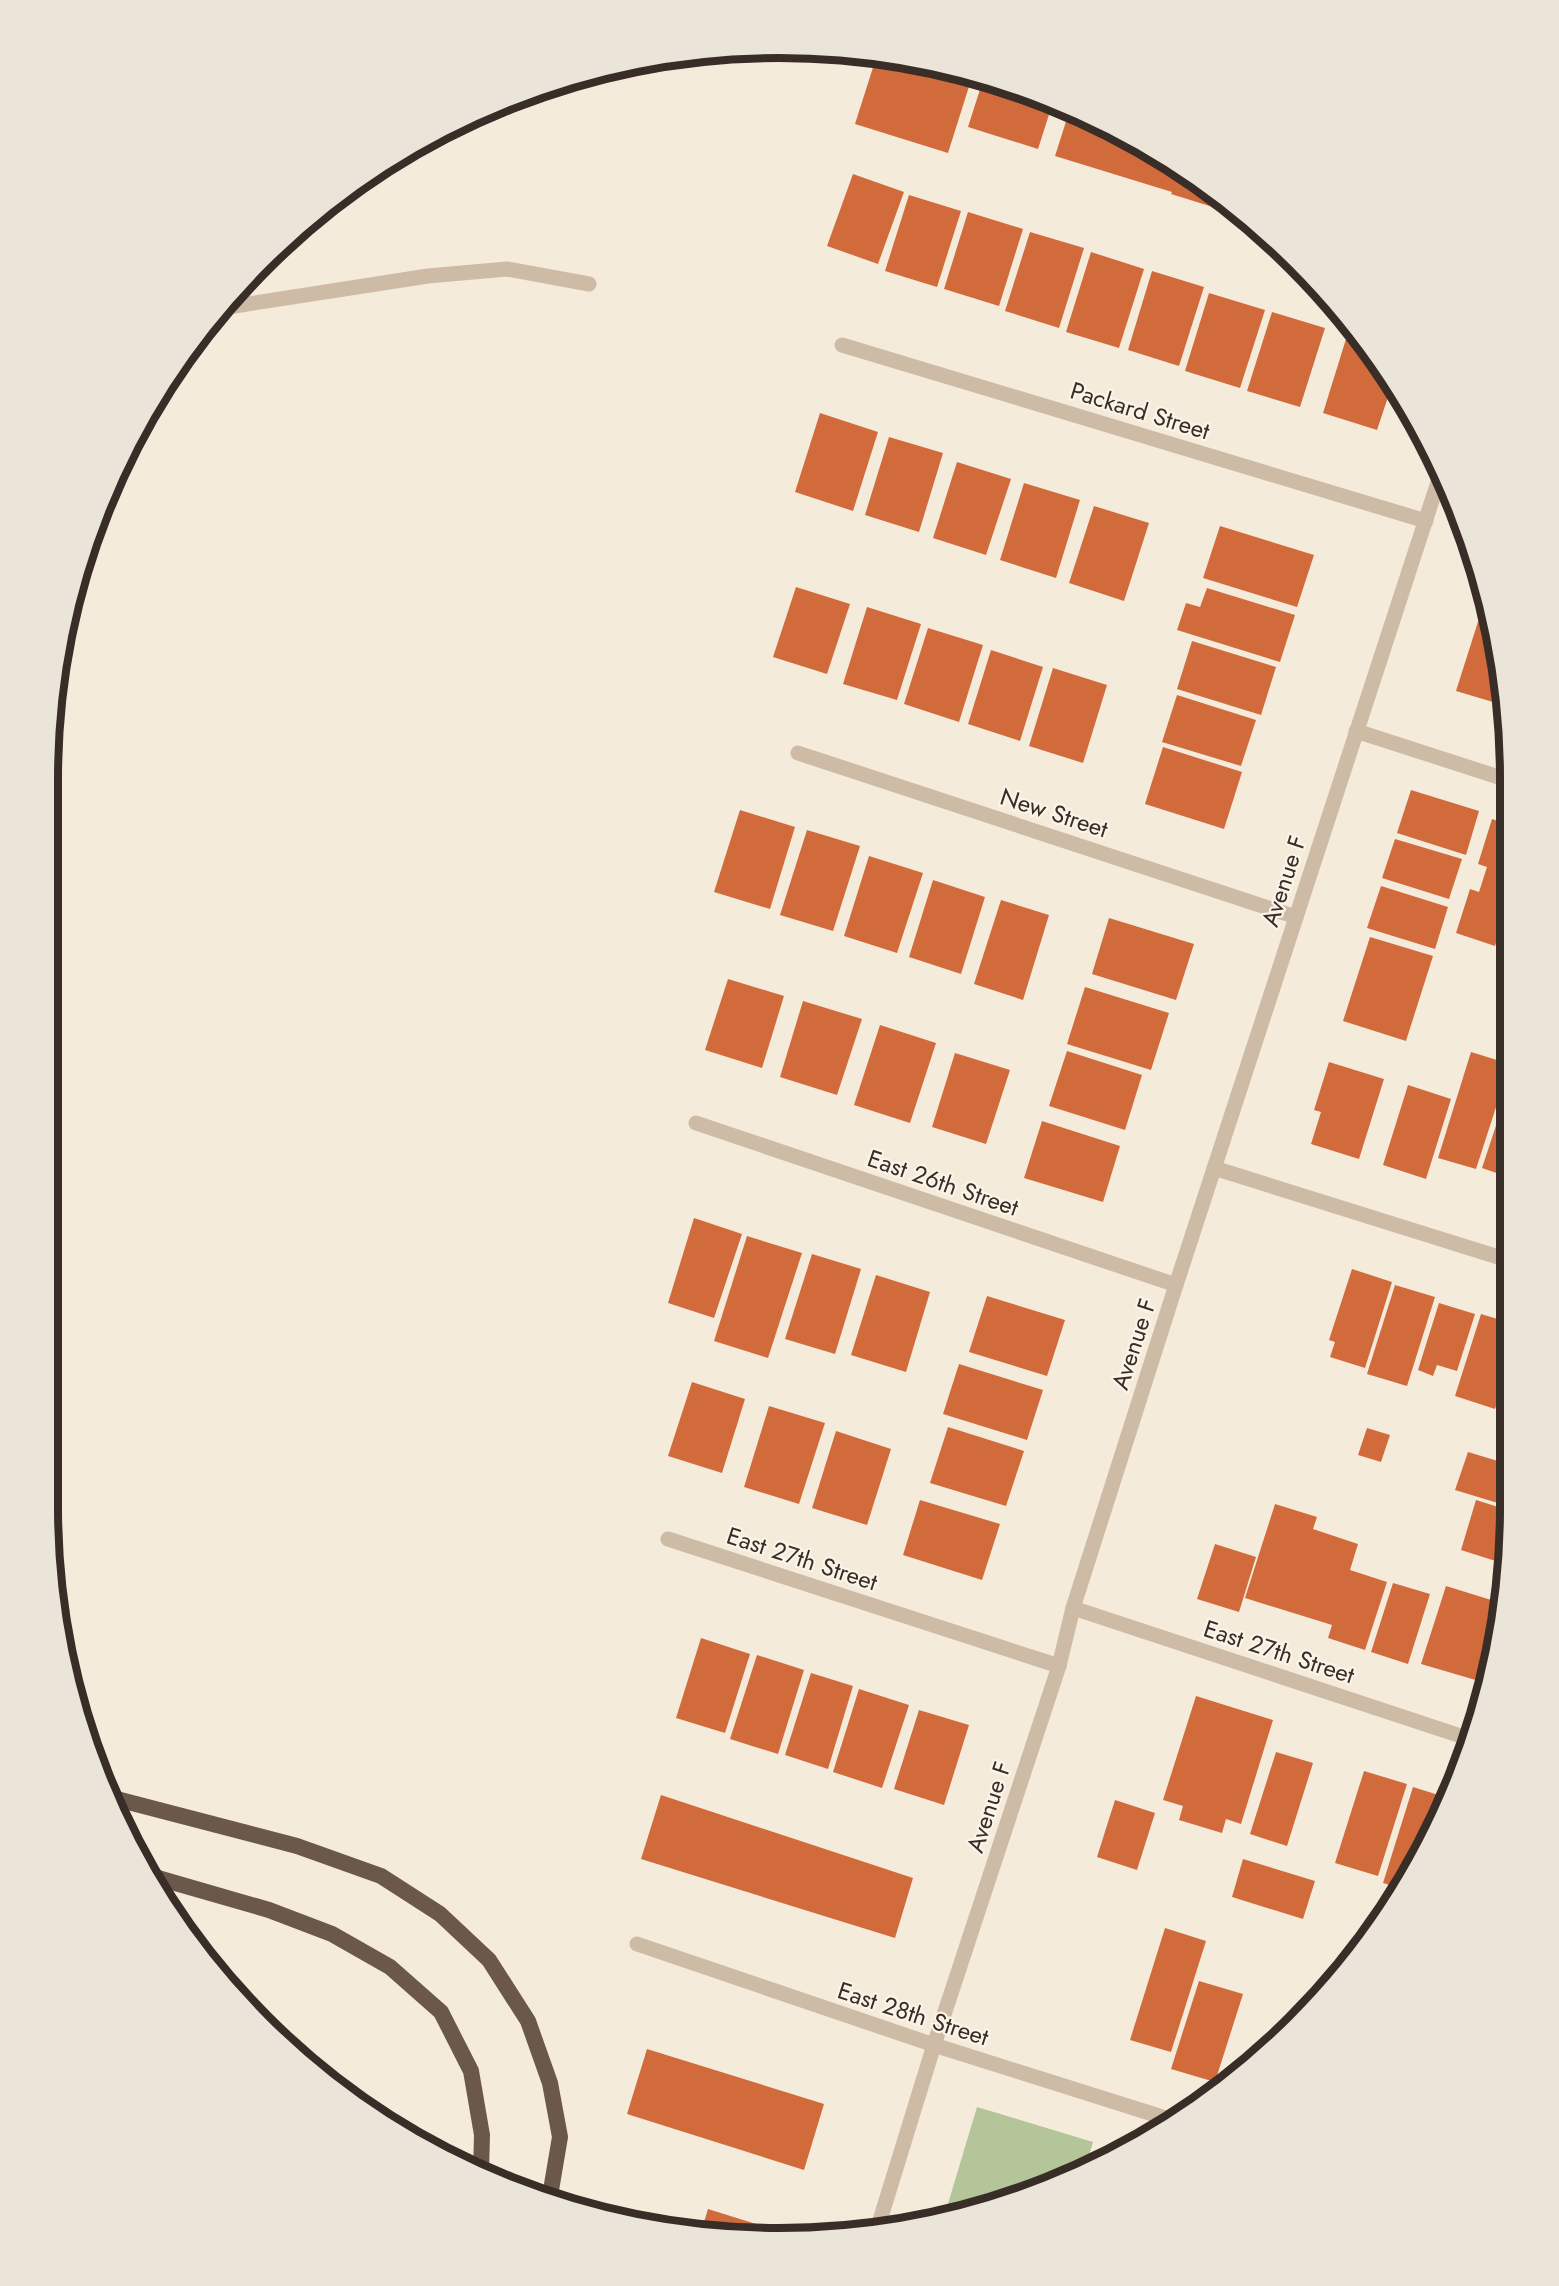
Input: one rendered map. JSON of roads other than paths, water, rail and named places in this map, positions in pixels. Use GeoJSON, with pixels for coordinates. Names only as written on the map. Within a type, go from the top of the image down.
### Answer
{"type":"FeatureCollection","features":[{"type":"Feature","properties":{"kind":"highway"},"geometry":{"type":"LineString","coordinates":[[121,1800],[297,1846],[371,1872],[440,1914],[489,1960],[528,2021],[550,2083],[560,2137],[551,2190]]}},
{"type":"Feature","properties":{"kind":"highway"},"geometry":{"type":"LineString","coordinates":[[163,1879],[269,1910],[332,1934],[390,1967],[441,2012],[471,2071],[482,2135],[481,2162]]}},
{"type":"Feature","properties":{"kind":"street"},"geometry":{"type":"LineString","coordinates":[[235,306],[428,276],[507,269],[589,284]]}},
{"type":"Feature","properties":{"kind":"street","name":"Packard Street"},"geometry":{"type":"LineString","coordinates":[[842,345],[1426,521]]}},
{"type":"Feature","properties":{"kind":"street","name":"Avenue F"},"geometry":{"type":"LineString","coordinates":[[880,2220],[934,2045],[1059,1666],[1073,1608],[1176,1286],[1437,485]]}},
{"type":"Feature","properties":{"kind":"street"},"geometry":{"type":"LineString","coordinates":[[1356,731],[1500,777]]}},
{"type":"Feature","properties":{"kind":"street","name":"New Street"},"geometry":{"type":"LineString","coordinates":[[798,753],[1296,917]]}},
{"type":"Feature","properties":{"kind":"street","name":"East 26th Street"},"geometry":{"type":"LineString","coordinates":[[696,1123],[1176,1286]]}},
{"type":"Feature","properties":{"kind":"street"},"geometry":{"type":"LineString","coordinates":[[1214,1168],[1500,1258]]}},
{"type":"Feature","properties":{"kind":"street","name":"East 27th Street"},"geometry":{"type":"LineString","coordinates":[[668,1539],[1059,1666]]}},
{"type":"Feature","properties":{"kind":"street","name":"East 27th Street"},"geometry":{"type":"LineString","coordinates":[[1073,1608],[1462,1737]]}},
{"type":"Feature","properties":{"kind":"street","name":"East 28th Street"},"geometry":{"type":"LineString","coordinates":[[637,1944],[934,2045],[1162,2117]]}}]}
